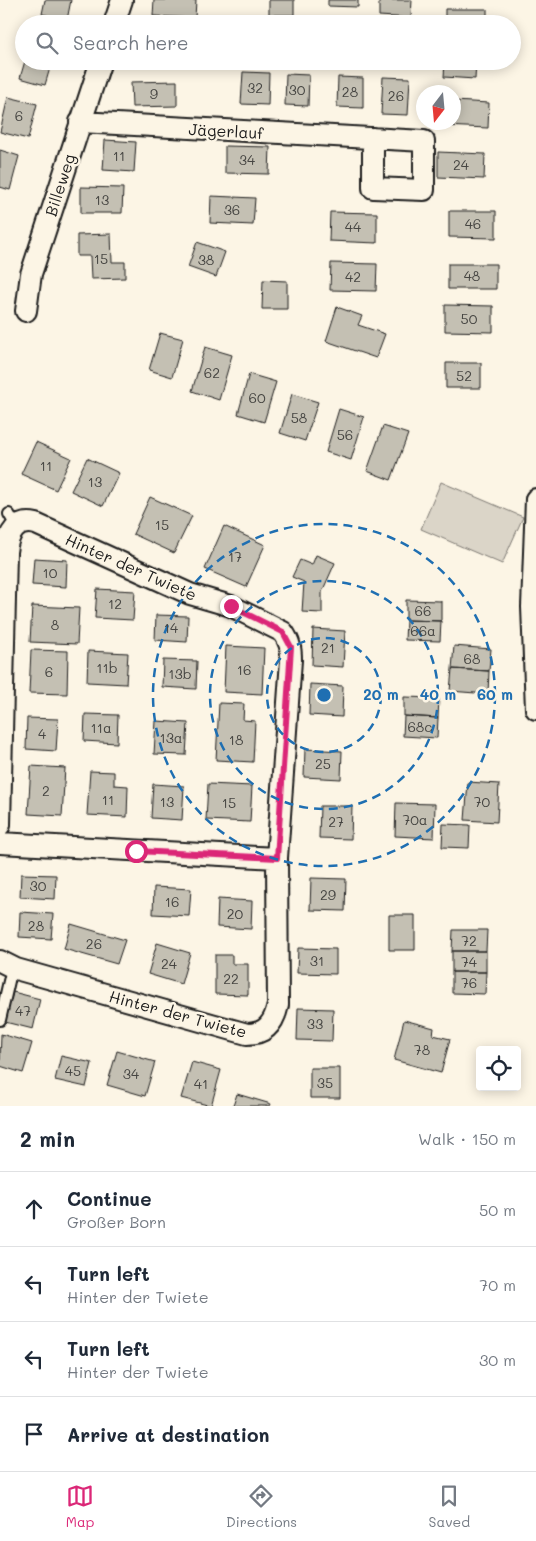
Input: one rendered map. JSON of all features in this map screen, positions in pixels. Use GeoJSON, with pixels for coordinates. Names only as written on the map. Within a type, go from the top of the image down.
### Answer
{"type":"FeatureCollection","features":[{"type":"Feature","properties":{"kind":"street"},"geometry":{"type":"LineString","coordinates":[[117,15],[122,0]]}},
{"type":"Feature","properties":{"kind":"street","name":"Billeweg"},"geometry":{"type":"LineString","coordinates":[[26,311],[31,274],[98,70]]}},
{"type":"Feature","properties":{"kind":"street","name":"Jägerlauf"},"geometry":{"type":"LineString","coordinates":[[80,122],[373,138]]}},
{"type":"Feature","properties":{"kind":"street"},"geometry":{"type":"LineString","coordinates":[[536,499],[534,619],[536,709]]}},
{"type":"Feature","properties":{"kind":"street","name":"Hinter der Twiete"},"geometry":{"type":"LineString","coordinates":[[0,825],[6,552],[13,520],[36,524],[190,594],[231,606],[283,632],[291,647],[291,660],[277,858],[278,1005],[270,1024],[256,1034],[247,1034],[6,964]]}},
{"type":"Feature","properties":{"kind":"street"},"geometry":{"type":"LineString","coordinates":[[0,843],[277,858]]}},
{"type":"Feature","properties":{"kind":"lane"},"geometry":{"type":"LineString","coordinates":[[0,1020],[6,964]]}},
{"type":"Feature","properties":{"kind":"shaded area"},"geometry":{"type":"Polygon","coordinates":[[[441,482],[523,517],[502,564],[421,529],[441,482]]]}},
{"type":"Feature","properties":{"kind":"building"},"geometry":{"type":"Polygon","coordinates":[[[45,0],[71,0],[68,15],[42,14],[45,0]]]}},
{"type":"Feature","properties":{"kind":"building"},"geometry":{"type":"Polygon","coordinates":[[[154,0],[196,0],[195,15],[153,15],[154,0]]]}},
{"type":"Feature","properties":{"kind":"building"},"geometry":{"type":"Polygon","coordinates":[[[269,0],[294,0],[294,15],[269,15],[269,0]]]}},
{"type":"Feature","properties":{"kind":"building"},"geometry":{"type":"Polygon","coordinates":[[[328,0],[358,0],[358,7],[328,6],[328,0]]]}},
{"type":"Feature","properties":{"kind":"building"},"geometry":{"type":"Polygon","coordinates":[[[379,0],[412,0],[411,15],[379,15],[379,0]]]}},
{"type":"Feature","properties":{"kind":"building"},"geometry":{"type":"Polygon","coordinates":[[[445,9],[487,9],[487,15],[445,15],[445,9]]]}},
{"type":"Feature","properties":{"kind":"building"},"geometry":{"type":"Polygon","coordinates":[[[22,70],[49,70],[45,85],[20,78],[22,70]]]}},
{"type":"Feature","properties":{"kind":"building"},"geometry":{"type":"Polygon","coordinates":[[[444,70],[476,70],[475,79],[444,77],[444,70]]]}},
{"type":"Feature","properties":{"kind":"building"},"geometry":{"type":"Polygon","coordinates":[[[243,72],[269,73],[268,105],[241,104],[243,72]]]}},
{"type":"Feature","properties":{"kind":"building"},"geometry":{"type":"Polygon","coordinates":[[[286,74],[309,75],[308,106],[285,105],[286,74]]]}},
{"type":"Feature","properties":{"kind":"building"},"geometry":{"type":"Polygon","coordinates":[[[338,77],[363,78],[363,108],[337,107],[338,77]]]}},
{"type":"Feature","properties":{"kind":"building"},"geometry":{"type":"Polygon","coordinates":[[[383,77],[410,78],[408,115],[381,114],[383,77]]]}},
{"type":"Feature","properties":{"kind":"building"},"geometry":{"type":"Polygon","coordinates":[[[177,81],[177,106],[132,107],[131,82],[177,81]]]}},
{"type":"Feature","properties":{"kind":"building"},"geometry":{"type":"Polygon","coordinates":[[[8,97],[37,104],[28,139],[0,132],[8,97]]]}},
{"type":"Feature","properties":{"kind":"building"},"geometry":{"type":"Polygon","coordinates":[[[461,101],[489,103],[488,128],[461,127],[461,101]]]}},
{"type":"Feature","properties":{"kind":"building"},"geometry":{"type":"Polygon","coordinates":[[[105,140],[136,142],[134,172],[103,170],[105,140]]]}},
{"type":"Feature","properties":{"kind":"building"},"geometry":{"type":"Polygon","coordinates":[[[225,146],[270,147],[269,174],[225,173],[225,146]]]}},
{"type":"Feature","properties":{"kind":"building"},"geometry":{"type":"Polygon","coordinates":[[[0,150],[19,156],[10,190],[0,187],[0,150]]]}},
{"type":"Feature","properties":{"kind":"building"},"geometry":{"type":"Polygon","coordinates":[[[438,152],[485,154],[484,179],[438,177],[438,152]]]}},
{"type":"Feature","properties":{"kind":"building"},"geometry":{"type":"Polygon","coordinates":[[[81,187],[123,188],[122,213],[81,213],[81,187]]]}},
{"type":"Feature","properties":{"kind":"building"},"geometry":{"type":"Polygon","coordinates":[[[211,196],[255,198],[253,225],[210,223],[211,196]]]}},
{"type":"Feature","properties":{"kind":"building"},"geometry":{"type":"Polygon","coordinates":[[[449,211],[496,211],[496,238],[449,237],[449,211]]]}},
{"type":"Feature","properties":{"kind":"building"},"geometry":{"type":"Polygon","coordinates":[[[330,212],[377,213],[377,243],[329,241],[330,212]]]}},
{"type":"Feature","properties":{"kind":"building"},"geometry":{"type":"Polygon","coordinates":[[[111,234],[112,262],[125,262],[125,278],[91,279],[90,256],[77,256],[77,235],[111,234]]]}},
{"type":"Feature","properties":{"kind":"building"},"geometry":{"type":"Polygon","coordinates":[[[197,242],[225,252],[216,277],[188,267],[197,242]]]}},
{"type":"Feature","properties":{"kind":"building"},"geometry":{"type":"Polygon","coordinates":[[[331,263],[377,264],[376,291],[330,290],[331,263]]]}},
{"type":"Feature","properties":{"kind":"building"},"geometry":{"type":"Polygon","coordinates":[[[448,264],[496,264],[496,289],[448,289],[448,264]]]}},
{"type":"Feature","properties":{"kind":"building"},"geometry":{"type":"Polygon","coordinates":[[[263,280],[287,281],[287,309],[262,309],[263,280]]]}},
{"type":"Feature","properties":{"kind":"building"},"geometry":{"type":"Polygon","coordinates":[[[445,305],[493,306],[493,332],[445,331],[445,305]]]}},
{"type":"Feature","properties":{"kind":"building"},"geometry":{"type":"Polygon","coordinates":[[[337,307],[362,316],[358,325],[385,334],[376,358],[326,341],[337,307]]]}},
{"type":"Feature","properties":{"kind":"building"},"geometry":{"type":"Polygon","coordinates":[[[160,333],[183,339],[172,377],[149,370],[160,333]]]}},
{"type":"Feature","properties":{"kind":"building"},"geometry":{"type":"Polygon","coordinates":[[[205,347],[232,355],[219,400],[192,391],[205,347]]]}},
{"type":"Feature","properties":{"kind":"building"},"geometry":{"type":"Polygon","coordinates":[[[446,363],[481,363],[481,388],[446,388],[446,363]]]}},
{"type":"Feature","properties":{"kind":"building"},"geometry":{"type":"Polygon","coordinates":[[[249,374],[276,382],[264,422],[238,414],[249,374]]]}},
{"type":"Feature","properties":{"kind":"building"},"geometry":{"type":"Polygon","coordinates":[[[292,394],[318,402],[305,441],[280,433],[292,394]]]}},
{"type":"Feature","properties":{"kind":"building"},"geometry":{"type":"Polygon","coordinates":[[[339,409],[364,417],[351,460],[326,452],[339,409]]]}},
{"type":"Feature","properties":{"kind":"building"},"geometry":{"type":"Polygon","coordinates":[[[383,426],[408,434],[391,480],[367,471],[383,426]]]}},
{"type":"Feature","properties":{"kind":"building"},"geometry":{"type":"Polygon","coordinates":[[[36,442],[71,458],[56,490],[21,474],[36,442]]]}},
{"type":"Feature","properties":{"kind":"building"},"geometry":{"type":"Polygon","coordinates":[[[87,458],[119,473],[103,506],[71,491],[87,458]]]}},
{"type":"Feature","properties":{"kind":"building"},"geometry":{"type":"Polygon","coordinates":[[[150,497],[192,516],[174,553],[133,534],[150,497]]]}},
{"type":"Feature","properties":{"kind":"building"},"geometry":{"type":"Polygon","coordinates":[[[224,526],[265,545],[246,587],[205,569],[224,526]]]}},
{"type":"Feature","properties":{"kind":"building"},"geometry":{"type":"Polygon","coordinates":[[[316,555],[335,563],[322,592],[322,613],[302,612],[304,582],[292,577],[300,560],[312,565],[316,555]]]}},
{"type":"Feature","properties":{"kind":"building"},"geometry":{"type":"Polygon","coordinates":[[[34,558],[67,560],[66,587],[32,585],[34,558]]]}},
{"type":"Feature","properties":{"kind":"building"},"geometry":{"type":"Polygon","coordinates":[[[97,589],[135,591],[133,620],[95,618],[97,589]]]}},
{"type":"Feature","properties":{"kind":"building"},"geometry":{"type":"Polygon","coordinates":[[[406,600],[441,601],[441,621],[406,620],[406,600]]]}},
{"type":"Feature","properties":{"kind":"building"},"geometry":{"type":"Polygon","coordinates":[[[32,606],[79,608],[77,644],[30,642],[32,606]]]}},
{"type":"Feature","properties":{"kind":"building"},"geometry":{"type":"Polygon","coordinates":[[[156,615],[188,616],[187,642],[155,640],[156,615]]]}},
{"type":"Feature","properties":{"kind":"building"},"geometry":{"type":"Polygon","coordinates":[[[406,620],[441,621],[440,641],[405,640],[406,620]]]}},
{"type":"Feature","properties":{"kind":"building"},"geometry":{"type":"Polygon","coordinates":[[[313,629],[345,631],[343,667],[312,665],[313,629]]]}},
{"type":"Feature","properties":{"kind":"building"},"geometry":{"type":"Polygon","coordinates":[[[226,646],[264,648],[262,694],[224,692],[226,646]]]}},
{"type":"Feature","properties":{"kind":"building"},"geometry":{"type":"Polygon","coordinates":[[[454,646],[491,649],[489,671],[452,669],[454,646]]]}},
{"type":"Feature","properties":{"kind":"building"},"geometry":{"type":"Polygon","coordinates":[[[31,650],[68,651],[67,694],[29,693],[31,650]]]}},
{"type":"Feature","properties":{"kind":"building"},"geometry":{"type":"Polygon","coordinates":[[[88,651],[128,653],[126,684],[87,682],[88,651]]]}},
{"type":"Feature","properties":{"kind":"building"},"geometry":{"type":"Polygon","coordinates":[[[163,660],[197,661],[196,689],[162,687],[163,660]]]}},
{"type":"Feature","properties":{"kind":"building"},"geometry":{"type":"Polygon","coordinates":[[[452,669],[489,671],[488,694],[450,691],[452,669]]]}},
{"type":"Feature","properties":{"kind":"building"},"geometry":{"type":"Polygon","coordinates":[[[310,684],[343,686],[342,717],[309,715],[310,684]]]}},
{"type":"Feature","properties":{"kind":"building"},"geometry":{"type":"Polygon","coordinates":[[[404,697],[439,698],[438,718],[404,716],[404,697]]]}},
{"type":"Feature","properties":{"kind":"building"},"geometry":{"type":"Polygon","coordinates":[[[219,703],[244,704],[243,720],[255,721],[253,762],[216,760],[219,703]]]}},
{"type":"Feature","properties":{"kind":"building"},"geometry":{"type":"Polygon","coordinates":[[[85,714],[118,715],[117,743],[84,741],[85,714]]]}},
{"type":"Feature","properties":{"kind":"building"},"geometry":{"type":"Polygon","coordinates":[[[404,716],[438,718],[437,738],[403,736],[404,716]]]}},
{"type":"Feature","properties":{"kind":"building"},"geometry":{"type":"Polygon","coordinates":[[[27,718],[58,719],[56,751],[26,749],[27,718]]]}},
{"type":"Feature","properties":{"kind":"building"},"geometry":{"type":"Polygon","coordinates":[[[156,721],[188,723],[186,755],[154,754],[156,721]]]}},
{"type":"Feature","properties":{"kind":"building"},"geometry":{"type":"Polygon","coordinates":[[[305,749],[342,751],[341,779],[304,777],[305,749]]]}},
{"type":"Feature","properties":{"kind":"building"},"geometry":{"type":"Polygon","coordinates":[[[31,766],[65,768],[62,816],[28,814],[31,766]]]}},
{"type":"Feature","properties":{"kind":"building"},"geometry":{"type":"Polygon","coordinates":[[[90,771],[114,772],[114,785],[128,786],[127,817],[87,815],[90,771]]]}},
{"type":"Feature","properties":{"kind":"building"},"geometry":{"type":"Polygon","coordinates":[[[468,782],[499,784],[497,822],[465,820],[468,782]]]}},
{"type":"Feature","properties":{"kind":"building"},"geometry":{"type":"Polygon","coordinates":[[[153,784],[184,786],[182,820],[151,818],[153,784]]]}},
{"type":"Feature","properties":{"kind":"building"},"geometry":{"type":"Polygon","coordinates":[[[208,784],[252,786],[250,822],[206,820],[208,784]]]}},
{"type":"Feature","properties":{"kind":"building"},"geometry":{"type":"Polygon","coordinates":[[[396,803],[435,804],[434,838],[395,836],[396,803]]]}},
{"type":"Feature","properties":{"kind":"building"},"geometry":{"type":"Polygon","coordinates":[[[320,806],[352,806],[351,839],[319,838],[320,806]]]}},
{"type":"Feature","properties":{"kind":"building"},"geometry":{"type":"Polygon","coordinates":[[[443,824],[470,825],[469,848],[442,847],[443,824]]]}},
{"type":"Feature","properties":{"kind":"building"},"geometry":{"type":"Polygon","coordinates":[[[21,874],[56,875],[55,899],[20,897],[21,874]]]}},
{"type":"Feature","properties":{"kind":"building"},"geometry":{"type":"Polygon","coordinates":[[[311,878],[346,879],[345,911],[310,910],[311,878]]]}},
{"type":"Feature","properties":{"kind":"building"},"geometry":{"type":"Polygon","coordinates":[[[154,887],[191,889],[189,916],[153,914],[154,887]]]}},
{"type":"Feature","properties":{"kind":"building"},"geometry":{"type":"Polygon","coordinates":[[[218,899],[252,901],[251,929],[217,927],[218,899]]]}},
{"type":"Feature","properties":{"kind":"building"},"geometry":{"type":"Polygon","coordinates":[[[20,912],[53,914],[51,939],[19,937],[20,912]]]}},
{"type":"Feature","properties":{"kind":"building"},"geometry":{"type":"Polygon","coordinates":[[[389,915],[415,915],[415,950],[389,950],[389,915]]]}},
{"type":"Feature","properties":{"kind":"building"},"geometry":{"type":"Polygon","coordinates":[[[71,924],[125,940],[117,964],[64,949],[71,924]]]}},
{"type":"Feature","properties":{"kind":"building"},"geometry":{"type":"Polygon","coordinates":[[[453,930],[487,930],[486,951],[452,951],[453,930]]]}},
{"type":"Feature","properties":{"kind":"building"},"geometry":{"type":"Polygon","coordinates":[[[157,943],[190,953],[181,984],[148,974],[157,943]]]}},
{"type":"Feature","properties":{"kind":"building"},"geometry":{"type":"Polygon","coordinates":[[[298,948],[336,949],[336,974],[297,973],[298,948]]]}},
{"type":"Feature","properties":{"kind":"building"},"geometry":{"type":"Polygon","coordinates":[[[452,951],[486,951],[486,972],[452,972],[452,951]]]}},
{"type":"Feature","properties":{"kind":"building"},"geometry":{"type":"Polygon","coordinates":[[[215,955],[232,955],[232,964],[248,964],[248,995],[215,994],[215,955]]]}},
{"type":"Feature","properties":{"kind":"building"},"geometry":{"type":"Polygon","coordinates":[[[452,972],[486,972],[485,994],[452,993],[452,972]]]}},
{"type":"Feature","properties":{"kind":"building"},"geometry":{"type":"Polygon","coordinates":[[[13,992],[40,999],[33,1029],[5,1022],[13,992]]]}},
{"type":"Feature","properties":{"kind":"building"},"geometry":{"type":"Polygon","coordinates":[[[298,1008],[333,1009],[332,1041],[297,1040],[298,1008]]]}},
{"type":"Feature","properties":{"kind":"building"},"geometry":{"type":"Polygon","coordinates":[[[404,1020],[434,1028],[433,1035],[450,1039],[441,1073],[394,1060],[404,1020]]]}},
{"type":"Feature","properties":{"kind":"building"},"geometry":{"type":"Polygon","coordinates":[[[1,1034],[32,1043],[23,1073],[0,1066],[1,1034]]]}},
{"type":"Feature","properties":{"kind":"building"},"geometry":{"type":"Polygon","coordinates":[[[117,1051],[155,1062],[145,1096],[107,1085],[117,1051]]]}},
{"type":"Feature","properties":{"kind":"building"},"geometry":{"type":"Polygon","coordinates":[[[61,1056],[92,1063],[86,1087],[55,1080],[61,1056]]]}},
{"type":"Feature","properties":{"kind":"building"},"geometry":{"type":"Polygon","coordinates":[[[192,1062],[221,1070],[211,1106],[181,1098],[192,1062]]]}},
{"type":"Feature","properties":{"kind":"building"},"geometry":{"type":"Polygon","coordinates":[[[310,1068],[340,1068],[340,1098],[310,1098],[310,1068]]]}},
{"type":"Feature","properties":{"kind":"building"},"geometry":{"type":"Polygon","coordinates":[[[237,1094],[271,1104],[270,1106],[233,1106],[237,1094]]]}},
{"type":"Feature","properties":{"kind":"route"},"geometry":{"type":"LineString","coordinates":[[136,851],[277,858],[291,647],[283,632],[231,606]]}}]}
